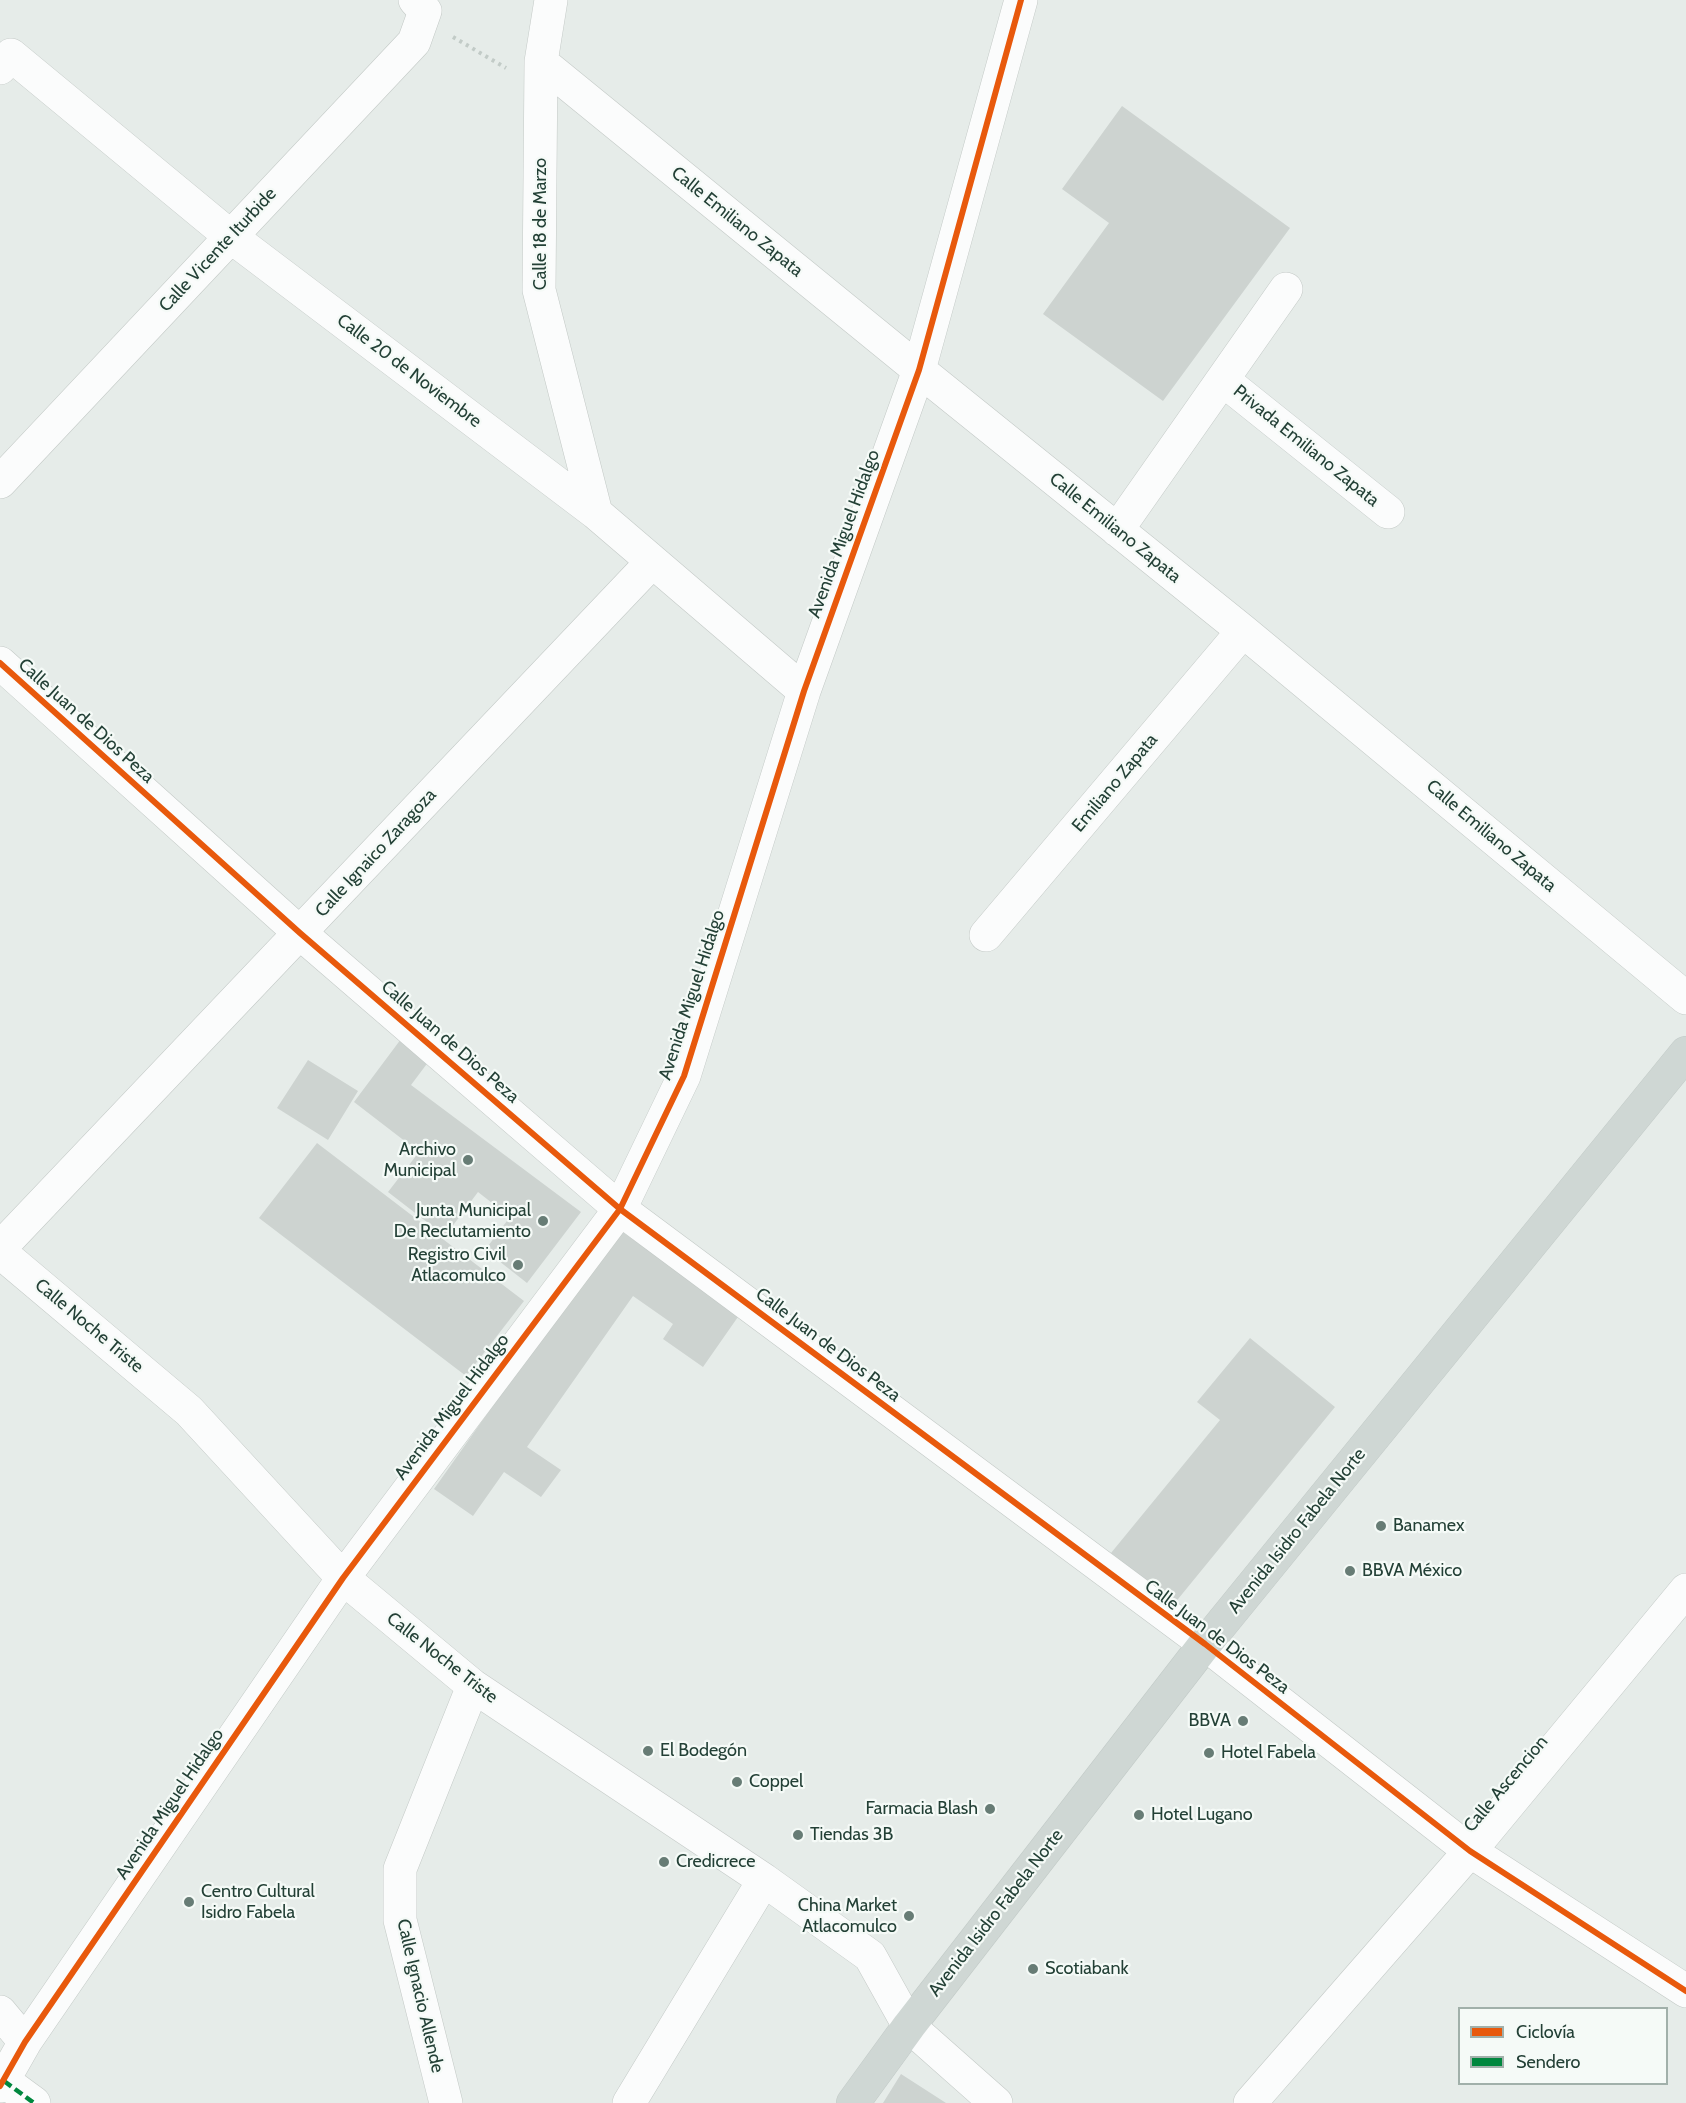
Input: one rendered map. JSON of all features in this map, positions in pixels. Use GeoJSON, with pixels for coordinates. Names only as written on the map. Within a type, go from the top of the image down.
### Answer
{"type":"FeatureCollection","features":[{"type":"Feature","properties":{"kind":"main road","name":"Avenida Isidro Fabela Norte"},"geometry":{"type":"LineString","coordinates":[[853,2103],[909,2026],[1205,1644],[1686,1053]]}},
{"type":"Feature","properties":{"kind":"street","name":"Calle 18 de Marzo"},"geometry":{"type":"LineString","coordinates":[[551,0],[541,74],[539,290],[596,513]]}},
{"type":"Feature","properties":{"kind":"street","name":"Avenida Miguel Hidalgo"},"geometry":{"type":"LineString","coordinates":[[2,2084],[25,2042],[343,1578],[621,1209],[684,1076],[804,691],[919,370],[1021,0]]}},
{"type":"Feature","properties":{"kind":"street","name":"Calle Vicente Iturbide"},"geometry":{"type":"LineString","coordinates":[[0,482],[414,42],[421,10]]}},
{"type":"Feature","properties":{"kind":"street","name":"Calle 20 de Noviembre"},"geometry":{"type":"LineString","coordinates":[[6,61],[230,236],[596,513],[804,691]]}},
{"type":"Feature","properties":{"kind":"street","name":"Calle Emiliano Zapata"},"geometry":{"type":"LineString","coordinates":[[541,74],[919,370],[1244,631],[1686,998]]}},
{"type":"Feature","properties":{"kind":"street","name":"Privada Emiliano Zapata"},"geometry":{"type":"LineString","coordinates":[[1117,530],[1286,289]]}},
{"type":"Feature","properties":{"kind":"street","name":"Privada Emiliano Zapata"},"geometry":{"type":"LineString","coordinates":[[1224,380],[1388,512]]}},
{"type":"Feature","properties":{"kind":"street","name":"Calle Ignaico Zaragoza"},"geometry":{"type":"LineString","coordinates":[[0,1250],[652,562]]}},
{"type":"Feature","properties":{"kind":"street","name":"Emiliano Zapata"},"geometry":{"type":"LineString","coordinates":[[986,935],[1244,631]]}},
{"type":"Feature","properties":{"kind":"street","name":"Calle Juan de Dios Peza"},"geometry":{"type":"LineString","coordinates":[[0,663],[300,933],[621,1209],[1205,1644],[1470,1851],[1686,1991]]}},
{"type":"Feature","properties":{"kind":"street","name":"Calle Noche Triste"},"geometry":{"type":"LineString","coordinates":[[0,1250],[189,1411],[343,1578],[473,1686],[764,1880],[870,1956],[909,2026],[996,2103]]}},
{"type":"Feature","properties":{"kind":"street","name":"Calle Ascencion"},"geometry":{"type":"LineString","coordinates":[[1250,2103],[1470,1851],[1686,1590]]}},
{"type":"Feature","properties":{"kind":"street","name":"Calle Ignacio Allende"},"geometry":{"type":"LineString","coordinates":[[446,2103],[400,1920],[400,1869],[473,1686]]}},
{"type":"Feature","properties":{"kind":"street"},"geometry":{"type":"LineString","coordinates":[[629,2103],[764,1880]]}},
{"type":"Feature","properties":{"kind":"street"},"geometry":{"type":"LineString","coordinates":[[0,2012],[25,2042]]}},
{"type":"Feature","properties":{"kind":"street"},"geometry":{"type":"LineString","coordinates":[[2,2084],[34,2103]]}},
{"type":"Feature","properties":{"kind":"path"},"geometry":{"type":"LineString","coordinates":[[421,10],[541,74]]}},
{"type":"Feature","properties":{"kind":"building"},"geometry":{"type":"Polygon","coordinates":[[[1122,106],[1290,228],[1163,401],[1043,314],[1109,223],[1062,189],[1122,106]]]}},
{"type":"Feature","properties":{"kind":"building"},"geometry":{"type":"Polygon","coordinates":[[[401,1039],[429,1061],[411,1085],[581,1212],[527,1283],[485,1250],[510,1217],[478,1192],[445,1236],[388,1192],[419,1152],[354,1102],[401,1039]]]}},
{"type":"Feature","properties":{"kind":"building"},"geometry":{"type":"Polygon","coordinates":[[[308,1060],[358,1091],[328,1140],[277,1108],[308,1060]]]}},
{"type":"Feature","properties":{"kind":"building"},"geometry":{"type":"Polygon","coordinates":[[[317,1143],[524,1301],[466,1376],[259,1218],[317,1143]]]}},
{"type":"Feature","properties":{"kind":"building"},"geometry":{"type":"Polygon","coordinates":[[[618,1229],[740,1314],[703,1367],[663,1339],[673,1324],[633,1296],[527,1447],[561,1470],[541,1497],[504,1472],[473,1516],[434,1489],[618,1229]]]}},
{"type":"Feature","properties":{"kind":"building"},"geometry":{"type":"Polygon","coordinates":[[[1250,1338],[1335,1407],[1174,1604],[1111,1553],[1220,1420],[1197,1402],[1250,1338]]]}},
{"type":"Feature","properties":{"kind":"building"},"geometry":{"type":"Polygon","coordinates":[[[901,2074],[946,2103],[883,2103],[901,2074]]]}},
{"type":"Feature","properties":{"kind":"marked path"},"geometry":{"type":"LineString","coordinates":[[4,2081],[34,2103]]}},
{"type":"Feature","properties":{"kind":"cycle path"},"geometry":{"type":"LineString","coordinates":[[0,2086],[25,2042],[343,1578],[620,1209],[684,1076],[804,691],[919,370],[1021,0]]}},
{"type":"Feature","properties":{"kind":"cycle path"},"geometry":{"type":"LineString","coordinates":[[0,663],[300,933],[620,1209],[1205,1644],[1470,1851],[1686,1991]]}},
{"type":"Feature","properties":{"kind":"place","name":"Archivo Municipal"},"geometry":{"type":"Point","coordinates":[468,1160]}},
{"type":"Feature","properties":{"kind":"place","name":"Junta Municipal De Reclutamiento"},"geometry":{"type":"Point","coordinates":[543,1221]}},
{"type":"Feature","properties":{"kind":"place","name":"Registro Civil Atlacomulco"},"geometry":{"type":"Point","coordinates":[518,1265]}},
{"type":"Feature","properties":{"kind":"place","name":"Banamex"},"geometry":{"type":"Point","coordinates":[1381,1526]}},
{"type":"Feature","properties":{"kind":"place","name":"BBVA México"},"geometry":{"type":"Point","coordinates":[1350,1571]}},
{"type":"Feature","properties":{"kind":"place","name":"BBVA"},"geometry":{"type":"Point","coordinates":[1243,1721]}},
{"type":"Feature","properties":{"kind":"place","name":"El Bodegón"},"geometry":{"type":"Point","coordinates":[648,1751]}},
{"type":"Feature","properties":{"kind":"place","name":"Hotel Fabela"},"geometry":{"type":"Point","coordinates":[1209,1753]}},
{"type":"Feature","properties":{"kind":"place","name":"Coppel"},"geometry":{"type":"Point","coordinates":[737,1782]}},
{"type":"Feature","properties":{"kind":"place","name":"Farmacia Blash"},"geometry":{"type":"Point","coordinates":[990,1809]}},
{"type":"Feature","properties":{"kind":"place","name":"Hotel Lugano"},"geometry":{"type":"Point","coordinates":[1139,1815]}},
{"type":"Feature","properties":{"kind":"place","name":"Tiendas 3B"},"geometry":{"type":"Point","coordinates":[798,1835]}},
{"type":"Feature","properties":{"kind":"place","name":"Credicrece"},"geometry":{"type":"Point","coordinates":[664,1862]}},
{"type":"Feature","properties":{"kind":"place","name":"Centro Cultural Isidro Fabela"},"geometry":{"type":"Point","coordinates":[189,1902]}},
{"type":"Feature","properties":{"kind":"place","name":"China Market Atlacomulco"},"geometry":{"type":"Point","coordinates":[909,1916]}},
{"type":"Feature","properties":{"kind":"place","name":"Scotiabank"},"geometry":{"type":"Point","coordinates":[1033,1969]}}]}
